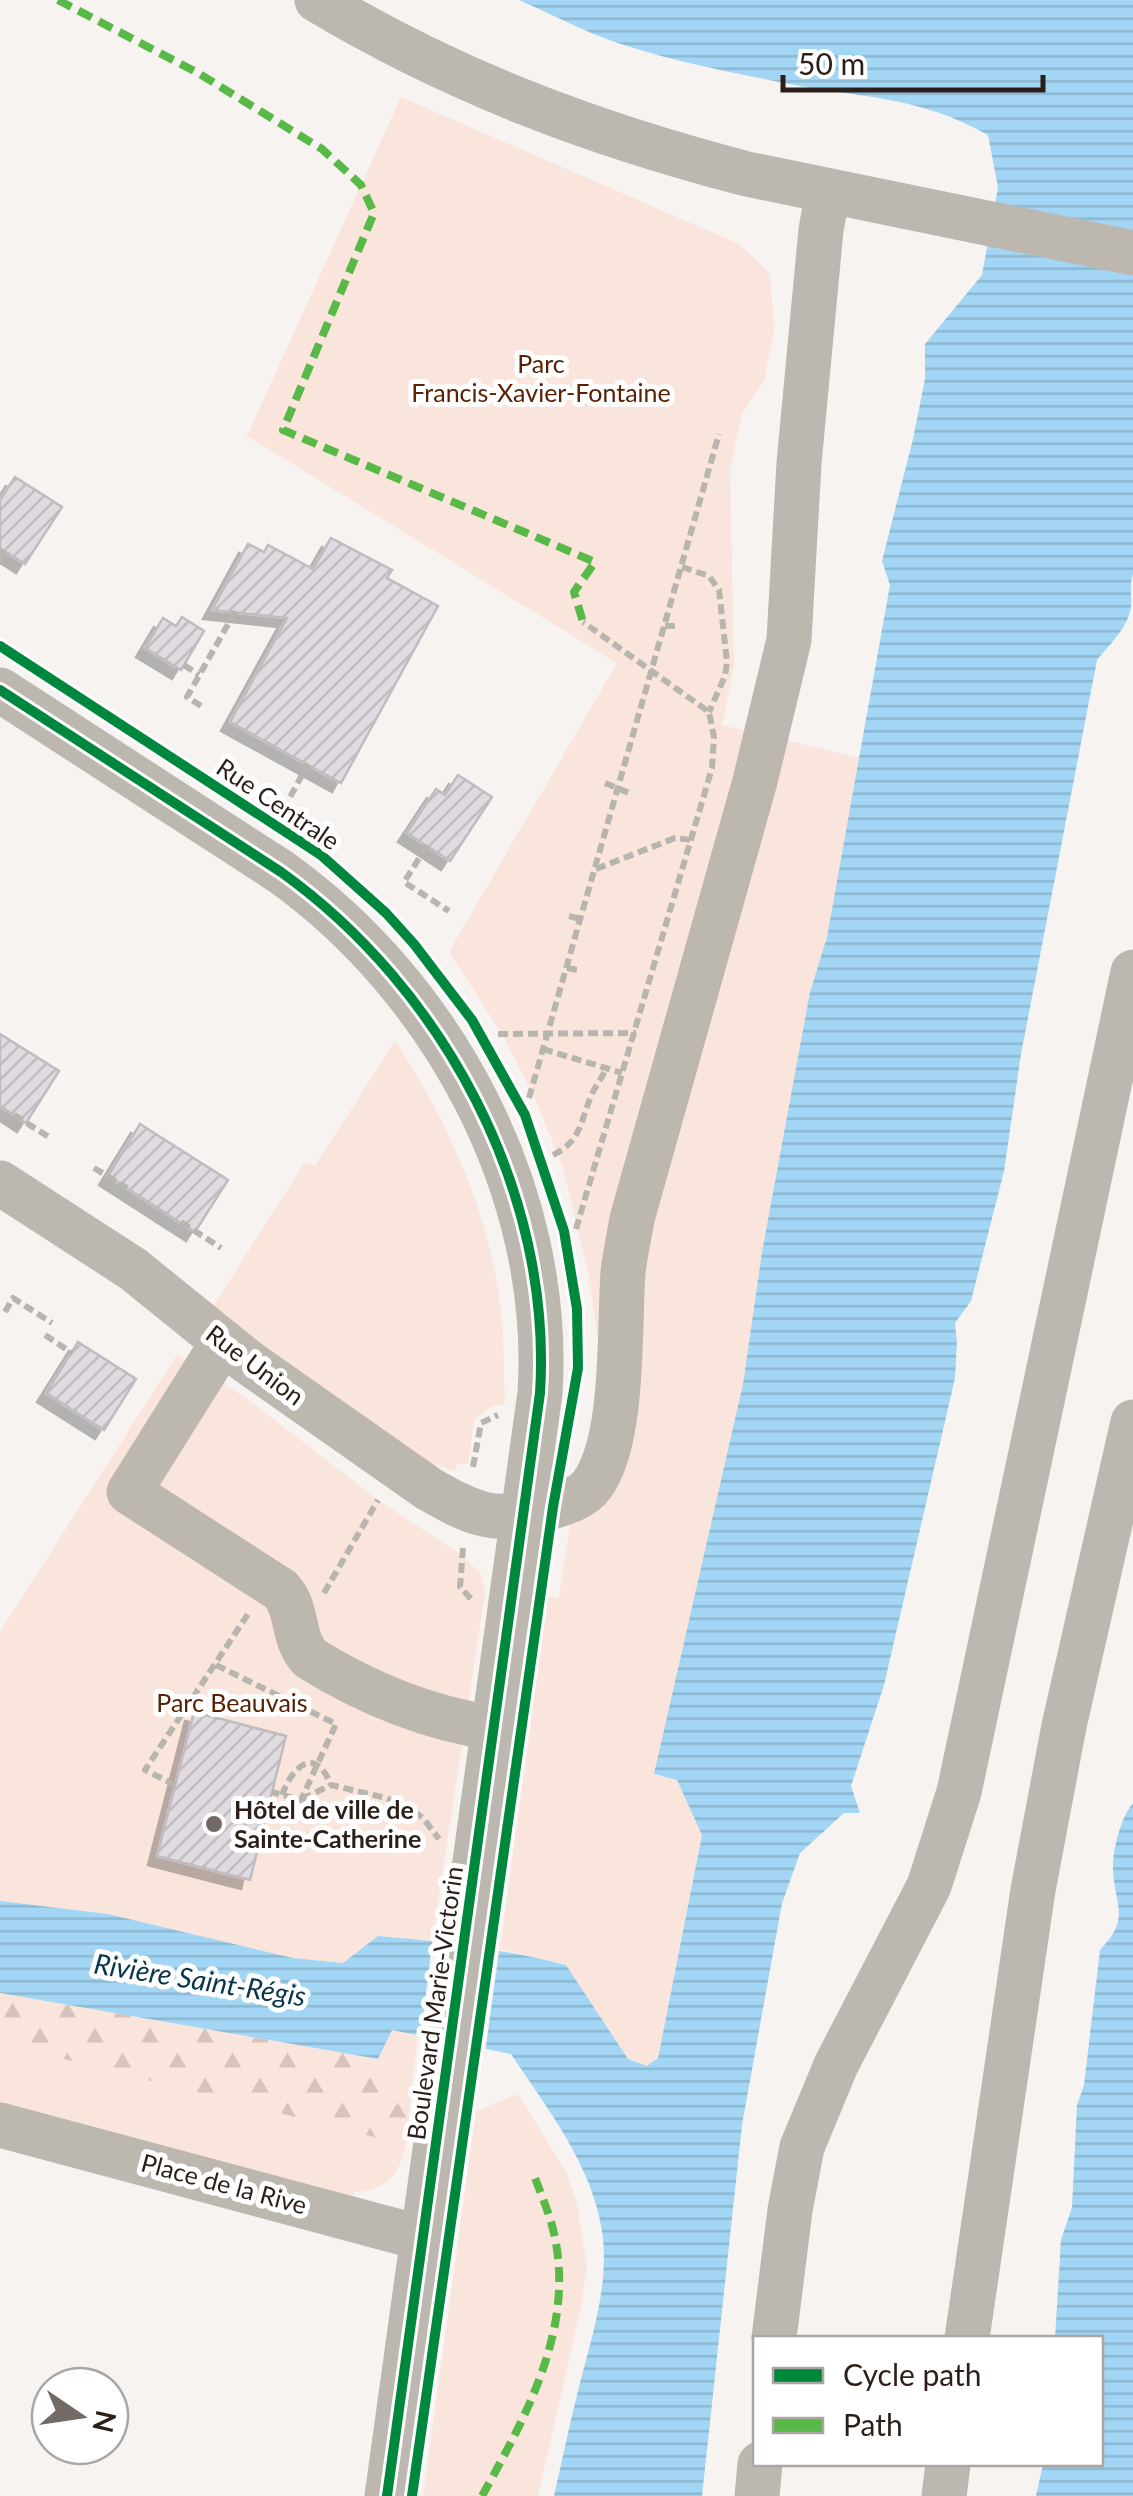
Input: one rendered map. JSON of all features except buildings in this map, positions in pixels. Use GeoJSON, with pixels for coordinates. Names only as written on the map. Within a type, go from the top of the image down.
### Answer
{"type":"FeatureCollection","features":[{"type":"Feature","properties":{"kind":"street"},"geometry":{"type":"LineString","coordinates":[[317,0],[428,63],[556,115],[691,160],[1133,253]]}},
{"type":"Feature","properties":{"kind":"street"},"geometry":{"type":"LineString","coordinates":[[0,690],[304,888],[380,962],[435,1031],[472,1095],[505,1168],[519,1207],[536,1282],[542,1360],[522,1516],[584,1492],[598,1474],[610,1432],[632,1219],[755,781],[789,640],[799,463],[820,230],[828,190]]}},
{"type":"Feature","properties":{"kind":"street"},"geometry":{"type":"LineString","coordinates":[[774,2336],[802,2147],[836,2065],[929,1886],[958,1792],[1133,972]]}},
{"type":"Feature","properties":{"kind":"street","name":"Rue Union"},"geometry":{"type":"LineString","coordinates":[[0,1183],[133,1269],[223,1342],[429,1489],[475,1513],[522,1516]]}},
{"type":"Feature","properties":{"kind":"street"},"geometry":{"type":"LineString","coordinates":[[223,1342],[129,1492],[281,1590],[292,1607],[301,1648],[310,1658],[418,1711],[448,1721],[493,1728]]}},
{"type":"Feature","properties":{"kind":"street"},"geometry":{"type":"LineString","coordinates":[[967,2336],[1033,1890],[1064,1726],[1133,1422]]}},
{"type":"Feature","properties":{"kind":"street","name":"Boulevard Marie-Victorin"},"geometry":{"type":"LineString","coordinates":[[386,2496],[522,1516]]}},
{"type":"Feature","properties":{"kind":"street","name":"Place de la Rive"},"geometry":{"type":"LineString","coordinates":[[0,2125],[422,2238]]}},
{"type":"Feature","properties":{"kind":"street"},"geometry":{"type":"LineString","coordinates":[[756,2496],[760,2466]]}},
{"type":"Feature","properties":{"kind":"street"},"geometry":{"type":"LineString","coordinates":[[944,2496],[948,2466]]}},
{"type":"Feature","properties":{"kind":"path"},"geometry":{"type":"LineString","coordinates":[[516,1098],[525,1116],[719,434]]}},
{"type":"Feature","properties":{"kind":"path"},"geometry":{"type":"LineString","coordinates":[[0,560],[3,550]]}},
{"type":"Feature","properties":{"kind":"path"},"geometry":{"type":"LineString","coordinates":[[570,1230],[635,1032],[712,768],[714,737],[708,712],[726,662],[720,590],[709,576],[682,566]]}},
{"type":"Feature","properties":{"kind":"path"},"geometry":{"type":"LineString","coordinates":[[201,706],[187,697],[236,610]]}},
{"type":"Feature","properties":{"kind":"path"},"geometry":{"type":"LineString","coordinates":[[583,622],[708,712]]}},
{"type":"Feature","properties":{"kind":"path"},"geometry":{"type":"LineString","coordinates":[[665,626],[676,626]]}},
{"type":"Feature","properties":{"kind":"path"},"geometry":{"type":"LineString","coordinates":[[184,665],[200,675]]}},
{"type":"Feature","properties":{"kind":"path"},"geometry":{"type":"LineString","coordinates":[[276,823],[308,764]]}},
{"type":"Feature","properties":{"kind":"path"},"geometry":{"type":"LineString","coordinates":[[605,783],[628,793]]}},
{"type":"Feature","properties":{"kind":"path"},"geometry":{"type":"LineString","coordinates":[[596,868],[675,838],[691,840]]}},
{"type":"Feature","properties":{"kind":"path"},"geometry":{"type":"LineString","coordinates":[[428,846],[404,882],[449,911]]}},
{"type":"Feature","properties":{"kind":"path"},"geometry":{"type":"LineString","coordinates":[[569,916],[580,919]]}},
{"type":"Feature","properties":{"kind":"path"},"geometry":{"type":"LineString","coordinates":[[567,968],[578,970]]}},
{"type":"Feature","properties":{"kind":"path"},"geometry":{"type":"LineString","coordinates":[[482,1036],[635,1032]]}},
{"type":"Feature","properties":{"kind":"path"},"geometry":{"type":"LineString","coordinates":[[543,1049],[622,1073]]}},
{"type":"Feature","properties":{"kind":"path"},"geometry":{"type":"LineString","coordinates":[[553,1156],[578,1135],[592,1092],[601,1084],[606,1068]]}},
{"type":"Feature","properties":{"kind":"path"},"geometry":{"type":"LineString","coordinates":[[14,1115],[52,1139]]}},
{"type":"Feature","properties":{"kind":"path"},"geometry":{"type":"LineString","coordinates":[[94,1168],[127,1188]]}},
{"type":"Feature","properties":{"kind":"path"},"geometry":{"type":"LineString","coordinates":[[182,1222],[221,1248]]}},
{"type":"Feature","properties":{"kind":"path"},"geometry":{"type":"LineString","coordinates":[[5,1312],[12,1298],[52,1323]]}},
{"type":"Feature","properties":{"kind":"path"},"geometry":{"type":"LineString","coordinates":[[45,1335],[72,1353]]}},
{"type":"Feature","properties":{"kind":"path"},"geometry":{"type":"LineString","coordinates":[[473,1467],[481,1422],[510,1410]]}},
{"type":"Feature","properties":{"kind":"path"},"geometry":{"type":"LineString","coordinates":[[319,1601],[382,1494]]}},
{"type":"Feature","properties":{"kind":"path"},"geometry":{"type":"LineString","coordinates":[[463,1547],[460,1587],[482,1610]]}},
{"type":"Feature","properties":{"kind":"path"},"geometry":{"type":"LineString","coordinates":[[175,1785],[145,1770],[250,1610]]}},
{"type":"Feature","properties":{"kind":"path"},"geometry":{"type":"LineString","coordinates":[[216,1665],[336,1724],[301,1800]]}},
{"type":"Feature","properties":{"kind":"path"},"geometry":{"type":"LineString","coordinates":[[282,1794],[296,1768],[308,1762],[326,1772],[331,1785]]}},
{"type":"Feature","properties":{"kind":"path"},"geometry":{"type":"LineString","coordinates":[[272,1792],[301,1800],[331,1785],[408,1807],[435,1831],[445,1851]]}},
{"type":"Feature","properties":{"kind":"green space","name":"Parc Francis-Xavier-Fontaine"},"geometry":{"type":"Polygon","coordinates":[[[401,97],[739,244],[770,274],[774,329],[764,380],[742,414],[730,469],[734,666],[722,725],[860,758],[827,937],[810,992],[762,1252],[743,1384],[655,1775],[677,1780],[702,1834],[658,2058],[647,2066],[628,2059],[566,1965],[500,1949],[548,1597],[559,1597],[578,1471],[590,1452],[598,1342],[589,1277],[562,1164],[502,1034],[449,952],[617,663],[247,436],[401,97]]]}},
{"type":"Feature","properties":{"kind":"green space"},"geometry":{"type":"Polygon","coordinates":[[[395,1041],[433,1104],[464,1170],[496,1275],[505,1404],[492,1406],[474,1420],[468,1464],[457,1464],[456,1471],[430,1463],[211,1310],[305,1162],[315,1166],[395,1041]]]}},
{"type":"Feature","properties":{"kind":"green space","name":"Parc Beauvais"},"geometry":{"type":"Polygon","coordinates":[[[177,1355],[249,1400],[378,1500],[463,1556],[480,1573],[485,1593],[432,1941],[378,1936],[344,1963],[293,1958],[108,1914],[0,1901],[0,1632],[177,1355]]]}},
{"type":"Feature","properties":{"kind":"green space"},"geometry":{"type":"Polygon","coordinates":[[[0,1993],[378,2059],[412,2083],[406,2145],[0,2043],[0,1993]]]}},
{"type":"Feature","properties":{"kind":"green space"},"geometry":{"type":"Polygon","coordinates":[[[392,2029],[418,2035],[412,2083],[378,2059],[392,2029]]]}},
{"type":"Feature","properties":{"kind":"green space"},"geometry":{"type":"Polygon","coordinates":[[[0,2043],[406,2145],[390,2179],[375,2188],[354,2192],[352,2199],[0,2106],[0,2043]]]}},
{"type":"Feature","properties":{"kind":"green space"},"geometry":{"type":"Polygon","coordinates":[[[518,2094],[566,2172],[577,2204],[587,2267],[538,2496],[423,2496],[476,2111],[518,2094]]]}},
{"type":"Feature","properties":{"kind":"water","name":"Rivière Saint-Régis"},"geometry":{"type":"Polygon","coordinates":[[[519,0],[1133,0],[1131,606],[1123,628],[1097,660],[1021,1054],[1004,1171],[971,1301],[955,1323],[955,1378],[884,1685],[851,1786],[860,1813],[844,1813],[800,1853],[782,1903],[742,2125],[702,2496],[554,2496],[598,2312],[604,2251],[589,2183],[553,2116],[511,2054],[392,2030],[378,2059],[0,1993],[0,1901],[108,1914],[293,1958],[343,1963],[378,1936],[402,1938],[496,1950],[566,1965],[628,2059],[647,2066],[658,2058],[702,1835],[677,1780],[654,1774],[743,1384],[762,1252],[810,992],[827,937],[890,585],[882,561],[925,379],[925,344],[982,275],[998,187],[988,135],[963,122],[914,105],[667,58],[596,35],[519,0]]]}},
{"type":"Feature","properties":{"kind":"water"},"geometry":{"type":"Polygon","coordinates":[[[1133,1803],[1133,2496],[1036,2496],[1043,2466],[1103,2466],[1103,2336],[1055,2336],[1061,2240],[1072,2207],[1077,2105],[1084,2085],[1100,1950],[1118,1920],[1113,1870],[1125,1817],[1133,1803]]]}},
{"type":"Feature","properties":{"kind":"pier"},"geometry":{"type":"Polygon","coordinates":[[[433,1936],[500,1944],[485,2054],[420,2041],[433,1936]]]}},
{"type":"Feature","properties":{"kind":"marked path"},"geometry":{"type":"LineString","coordinates":[[58,0],[198,73],[322,149],[361,185],[374,213],[283,430],[595,562],[574,592],[583,622]]}},
{"type":"Feature","properties":{"kind":"marked path"},"geometry":{"type":"LineString","coordinates":[[482,2496],[542,2373],[558,2307],[555,2238],[535,2178]]}},
{"type":"Feature","properties":{"kind":"cycle path","name":"Rue Centrale"},"geometry":{"type":"LineString","coordinates":[[0,646],[321,855],[386,913],[472,1020],[525,1115],[564,1231],[577,1309],[578,1368],[553,1507],[412,2496]]}},
{"type":"Feature","properties":{"kind":"cycle path"},"geometry":{"type":"LineString","coordinates":[[0,690],[281,872],[339,919],[392,974],[438,1035],[476,1101],[506,1170],[528,1243],[539,1318],[540,1393],[387,2496]]}},
{"type":"Feature","properties":{"kind":"place","name":"Hôtel de ville de Sainte-Catherine"},"geometry":{"type":"Point","coordinates":[214,1824]}}]}
